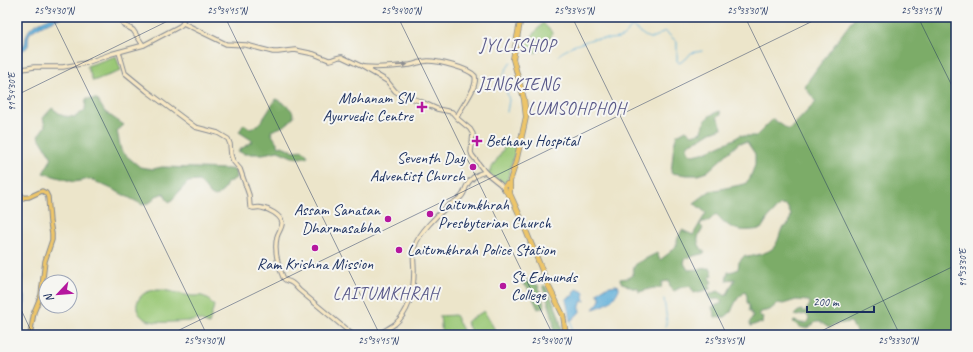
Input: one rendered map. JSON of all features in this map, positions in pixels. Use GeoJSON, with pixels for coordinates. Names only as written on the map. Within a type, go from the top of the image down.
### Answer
{"type":"FeatureCollection","features":[{"type":"Feature","properties":{"kind":"highway"},"geometry":{"type":"LineString","coordinates":[[521,17],[513,59],[524,99],[526,117],[516,162],[506,185],[523,221],[548,286],[563,314],[566,335]]}},
{"type":"Feature","properties":{"kind":"main road"},"geometry":{"type":"LineString","coordinates":[[17,198],[29,197],[40,192],[45,192],[47,195],[52,237],[45,264],[41,295],[34,312],[30,335]]}},
{"type":"Feature","properties":{"kind":"street"},"geometry":{"type":"LineString","coordinates":[[117,17],[124,25],[133,30],[143,45]]}},
{"type":"Feature","properties":{"kind":"street"},"geometry":{"type":"LineString","coordinates":[[183,17],[183,23]]}},
{"type":"Feature","properties":{"kind":"street"},"geometry":{"type":"LineString","coordinates":[[17,70],[34,67],[63,67],[82,64],[143,45],[177,28],[183,23]]}},
{"type":"Feature","properties":{"kind":"street"},"geometry":{"type":"LineString","coordinates":[[183,23],[226,44],[246,45],[272,52],[295,50],[314,54],[329,60],[341,57],[363,67],[386,81],[398,93],[437,109],[452,112],[470,129],[473,134],[472,153],[485,172],[506,185]]}},
{"type":"Feature","properties":{"kind":"street"},"geometry":{"type":"LineString","coordinates":[[119,52],[125,73],[146,91],[195,127],[218,133],[228,139],[233,161],[239,167],[249,195],[250,207],[262,207],[278,216],[281,221],[282,226],[277,237],[277,252],[283,278],[292,283],[304,295],[353,335]]}},
{"type":"Feature","properties":{"kind":"street"},"geometry":{"type":"LineString","coordinates":[[363,67],[401,66],[432,61],[472,73],[475,82],[473,89],[457,117]]}},
{"type":"Feature","properties":{"kind":"street"},"geometry":{"type":"LineString","coordinates":[[377,335],[396,323],[402,316],[409,303],[412,294],[414,274],[414,249],[417,242],[444,209],[462,196],[471,179],[478,174],[485,172]]}},
{"type":"Feature","properties":{"kind":"street"},"geometry":{"type":"LineString","coordinates":[[17,186],[23,198]]}},
{"type":"Feature","properties":{"kind":"green space"},"geometry":{"type":"Polygon","coordinates":[[[854,17],[956,17],[956,335],[858,335],[851,322],[835,324],[829,328],[820,322],[816,322],[807,328],[804,328],[793,322],[806,323],[808,322],[809,318],[806,314],[796,316],[795,314],[801,310],[804,312],[810,304],[809,301],[796,300],[783,304],[778,303],[770,310],[761,312],[759,315],[763,317],[762,324],[759,323],[751,326],[749,323],[753,317],[749,311],[749,305],[745,292],[738,298],[731,312],[725,317],[715,317],[712,307],[722,303],[719,299],[711,300],[708,295],[718,291],[726,296],[735,279],[726,280],[728,272],[738,269],[739,262],[745,255],[751,256],[764,253],[775,246],[782,228],[789,224],[791,215],[787,206],[780,205],[768,218],[761,229],[736,229],[726,224],[716,214],[709,221],[702,222],[700,225],[703,228],[699,235],[698,241],[700,247],[705,253],[686,258],[684,263],[688,270],[710,268],[713,275],[709,278],[712,282],[709,286],[710,289],[694,293],[690,286],[682,287],[674,291],[670,287],[669,281],[662,282],[661,288],[653,288],[639,292],[638,288],[632,288],[621,282],[620,279],[632,276],[634,267],[637,263],[657,253],[660,260],[668,254],[676,246],[682,230],[693,235],[706,213],[694,203],[710,191],[745,184],[750,178],[755,165],[755,154],[747,142],[739,143],[707,172],[698,175],[671,173],[674,144],[677,135],[686,130],[692,135],[702,132],[707,118],[720,111],[721,114],[717,117],[722,128],[688,144],[687,150],[692,155],[708,151],[740,135],[756,136],[773,119],[789,130],[816,102],[805,87],[854,17]]]}},
{"type":"Feature","properties":{"kind":"green space"},"geometry":{"type":"Polygon","coordinates":[[[543,23],[552,32],[550,39],[546,44],[535,53],[526,43],[543,23]]]}},
{"type":"Feature","properties":{"kind":"green space"},"geometry":{"type":"Polygon","coordinates":[[[116,56],[121,71],[93,81],[87,66],[116,56]]]}},
{"type":"Feature","properties":{"kind":"green space"},"geometry":{"type":"Polygon","coordinates":[[[86,99],[97,99],[105,112],[124,125],[117,131],[121,150],[140,167],[153,169],[162,167],[229,169],[235,170],[236,178],[227,183],[223,191],[215,197],[211,195],[199,181],[188,182],[170,202],[167,200],[164,193],[156,196],[151,202],[143,205],[90,179],[74,182],[43,173],[52,158],[38,136],[45,126],[43,118],[52,108],[63,116],[75,117],[85,110],[86,99]]]}},
{"type":"Feature","properties":{"kind":"green space"},"geometry":{"type":"Polygon","coordinates":[[[276,99],[289,108],[294,116],[287,124],[271,131],[273,137],[279,147],[282,146],[294,151],[303,150],[308,156],[299,158],[292,157],[278,151],[263,154],[244,154],[238,151],[253,141],[239,132],[244,124],[251,129],[259,124],[276,99]]]}},
{"type":"Feature","properties":{"kind":"green space"},"geometry":{"type":"Polygon","coordinates":[[[507,143],[516,147],[507,182],[501,183],[488,174],[507,143]]]}},
{"type":"Feature","properties":{"kind":"green space"},"geometry":{"type":"Polygon","coordinates":[[[524,279],[538,285],[545,307],[538,309],[528,288],[522,283],[522,280],[524,279]]]}},
{"type":"Feature","properties":{"kind":"green space"},"geometry":{"type":"Polygon","coordinates":[[[544,285],[557,310],[562,335],[553,335],[554,329],[552,317],[543,288],[544,285]]]}},
{"type":"Feature","properties":{"kind":"green space"},"geometry":{"type":"Polygon","coordinates":[[[158,290],[193,296],[202,296],[206,298],[214,306],[209,324],[196,319],[194,321],[155,322],[145,319],[138,312],[138,300],[145,293],[158,290]]]}},
{"type":"Feature","properties":{"kind":"green space"},"geometry":{"type":"Polygon","coordinates":[[[484,311],[498,335],[473,335],[466,322],[484,311]]]}},
{"type":"Feature","properties":{"kind":"green space"},"geometry":{"type":"Polygon","coordinates":[[[455,315],[465,334],[442,335],[440,316],[455,315]]]}},
{"type":"Feature","properties":{"kind":"water"},"geometry":{"type":"Polygon","coordinates":[[[51,17],[62,17],[32,31],[29,36],[28,46],[23,50],[17,51],[17,47],[25,44],[28,32],[33,26],[51,17]]]}},
{"type":"Feature","properties":{"kind":"water"},"geometry":{"type":"Polygon","coordinates":[[[17,256],[22,276],[21,292],[25,298],[25,303],[20,317],[21,319],[17,323],[17,316],[20,314],[24,301],[17,290],[17,256]]]}},
{"type":"Feature","properties":{"kind":"water"},"geometry":{"type":"Polygon","coordinates":[[[616,285],[619,286],[619,289],[612,300],[593,309],[600,300],[598,293],[606,287],[616,285]]]}},
{"type":"Feature","properties":{"kind":"water"},"geometry":{"type":"Polygon","coordinates":[[[577,289],[584,292],[585,301],[581,302],[580,312],[570,321],[566,299],[574,295],[573,293],[577,289]]]}},
{"type":"Feature","properties":{"kind":"waterway"},"geometry":{"type":"LineString","coordinates":[[559,55],[571,46],[593,39],[614,39],[622,37],[631,27],[637,29],[644,36],[650,38],[654,38],[665,31],[677,42],[677,61],[679,63],[686,59],[691,53],[702,51]]}},
{"type":"Feature","properties":{"kind":"waterway"},"geometry":{"type":"LineString","coordinates":[[507,112],[509,100],[503,77],[511,62]]}},
{"type":"Feature","properties":{"kind":"waterway"},"geometry":{"type":"LineString","coordinates":[[664,299],[667,321],[665,326]]}},
{"type":"Feature","properties":{"kind":"waterway"},"geometry":{"type":"LineString","coordinates":[[571,321],[572,335]]}},
{"type":"Feature","properties":{"kind":"place","name":"Mohanam SN Ayurvedic Centre"},"geometry":{"type":"Point","coordinates":[422,107]}},
{"type":"Feature","properties":{"kind":"place","name":"Bethany Hospital"},"geometry":{"type":"Point","coordinates":[477,141]}},
{"type":"Feature","properties":{"kind":"place","name":"Seventh Day Adventist Church"},"geometry":{"type":"Point","coordinates":[473,167]}},
{"type":"Feature","properties":{"kind":"place","name":"Laitumkhrah Presbyterian Church"},"geometry":{"type":"Point","coordinates":[430,214]}},
{"type":"Feature","properties":{"kind":"place","name":"Assam Sanatan Dharmasabha"},"geometry":{"type":"Point","coordinates":[388,219]}},
{"type":"Feature","properties":{"kind":"place","name":"Ram Krishna Mission"},"geometry":{"type":"Point","coordinates":[315,248]}},
{"type":"Feature","properties":{"kind":"place","name":"Laitumkhrah Police Station"},"geometry":{"type":"Point","coordinates":[399,250]}},
{"type":"Feature","properties":{"kind":"place","name":"St Edmunds College"},"geometry":{"type":"Point","coordinates":[503,286]}},
{"type":"Feature","properties":{"kind":"district","name":"JYLLISHOP"},"geometry":{"type":"Point","coordinates":[518,45]}},
{"type":"Feature","properties":{"kind":"district","name":"JINGKIENG"},"geometry":{"type":"Point","coordinates":[519,84]}},
{"type":"Feature","properties":{"kind":"district","name":"LUMSOHPHOH"},"geometry":{"type":"Point","coordinates":[577,108]}},
{"type":"Feature","properties":{"kind":"district","name":"LAITUMKHRAH"},"geometry":{"type":"Point","coordinates":[386,293]}}]}
